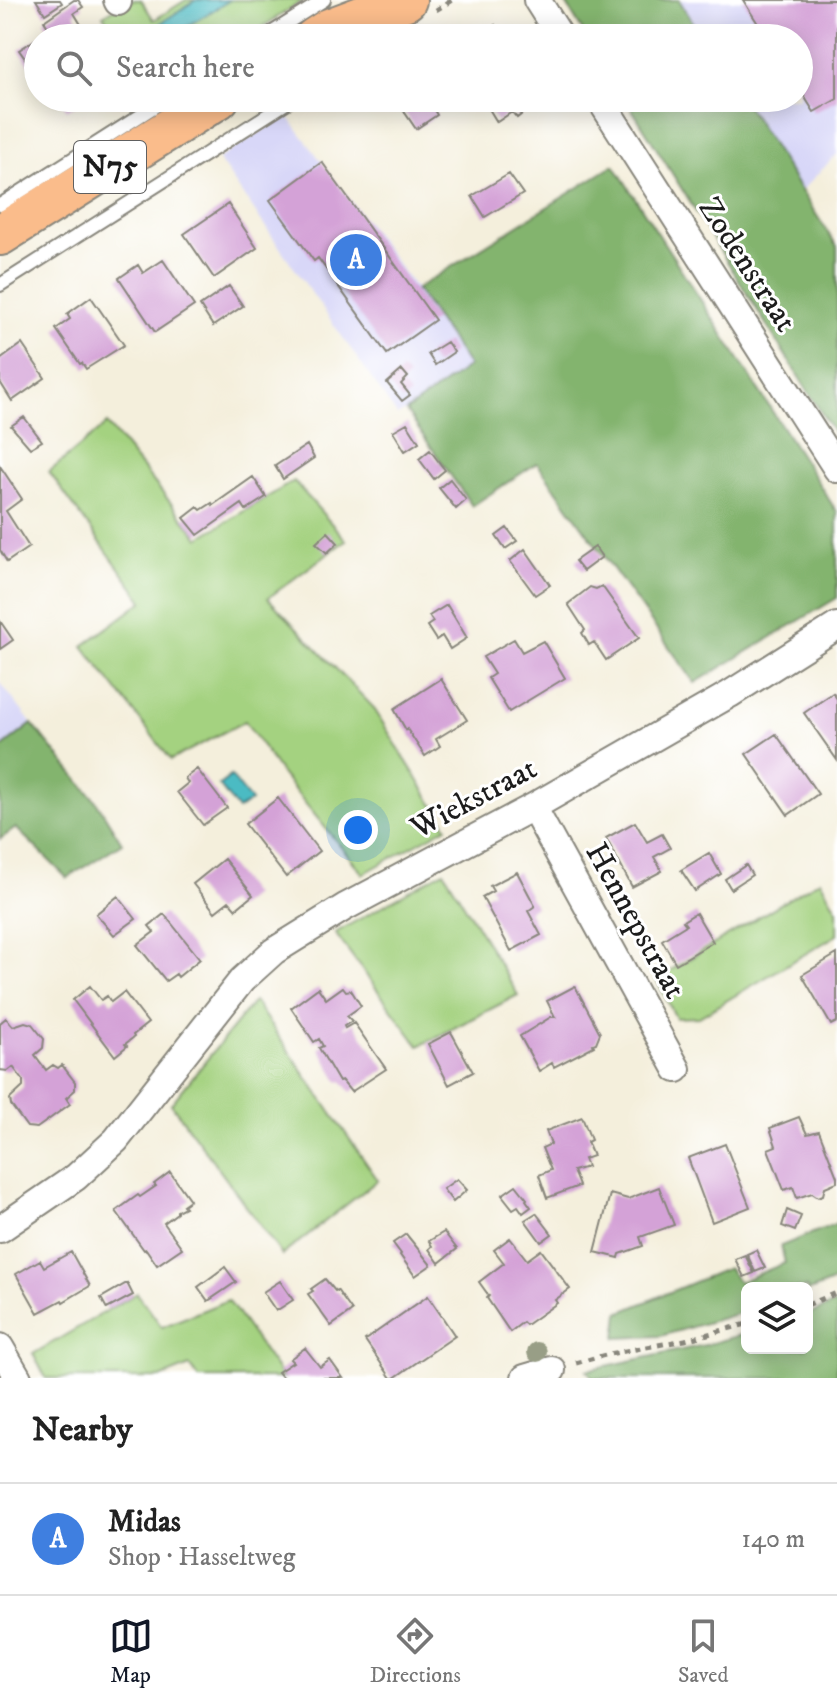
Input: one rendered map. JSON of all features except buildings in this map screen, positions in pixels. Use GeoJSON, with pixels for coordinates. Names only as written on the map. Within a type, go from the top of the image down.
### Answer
{"type":"FeatureCollection","features":[{"type":"Feature","properties":{"kind":"main road"},"geometry":{"type":"LineString","coordinates":[[322,22],[390,10]]}},
{"type":"Feature","properties":{"kind":"main road","name":"N75"},"geometry":{"type":"LineString","coordinates":[[0,235],[197,112]]}},
{"type":"Feature","properties":{"kind":"street"},"geometry":{"type":"LineString","coordinates":[[537,0],[552,24]]}},
{"type":"Feature","properties":{"kind":"street","name":"Zodenstraat"},"geometry":{"type":"LineString","coordinates":[[608,112],[837,469]]}},
{"type":"Feature","properties":{"kind":"street","name":"Wiekstraat"},"geometry":{"type":"LineString","coordinates":[[0,1229],[76,1177],[116,1140],[242,980],[274,951],[345,907],[533,807],[730,694],[837,626]]}},
{"type":"Feature","properties":{"kind":"street","name":"Hennepstraat"},"geometry":{"type":"LineString","coordinates":[[533,807],[677,1069]]}},
{"type":"Feature","properties":{"kind":"street"},"geometry":{"type":"LineString","coordinates":[[0,1347],[18,1378]]}},
{"type":"Feature","properties":{"kind":"street"},"geometry":{"type":"LineString","coordinates":[[525,1378],[552,1370]]}},
{"type":"Feature","properties":{"kind":"lane"},"geometry":{"type":"LineString","coordinates":[[0,205],[146,112]]}},
{"type":"Feature","properties":{"kind":"lane"},"geometry":{"type":"LineString","coordinates":[[0,285],[272,112]]}},
{"type":"Feature","properties":{"kind":"path"},"geometry":{"type":"LineString","coordinates":[[390,10],[452,0]]}},
{"type":"Feature","properties":{"kind":"path"},"geometry":{"type":"LineString","coordinates":[[813,1303],[837,1293]]}},
{"type":"Feature","properties":{"kind":"path"},"geometry":{"type":"LineString","coordinates":[[552,1370],[609,1354],[741,1326]]}},
{"type":"Feature","properties":{"kind":"shaded area"},"geometry":{"type":"Polygon","coordinates":[[[679,0],[837,0],[837,154],[801,191],[751,112],[813,112],[813,24],[694,24],[679,0]]]}},
{"type":"Feature","properties":{"kind":"shaded area"},"geometry":{"type":"Polygon","coordinates":[[[287,115],[469,366],[397,415],[218,159],[287,115]]]}},
{"type":"Feature","properties":{"kind":"shaded area"},"geometry":{"type":"Polygon","coordinates":[[[0,682],[32,724],[0,749],[0,682]]]}},
{"type":"Feature","properties":{"kind":"green space"},"geometry":{"type":"Polygon","coordinates":[[[129,0],[141,0],[154,20],[186,0],[196,0],[159,24],[109,24],[103,15],[129,0]]]}},
{"type":"Feature","properties":{"kind":"green space"},"geometry":{"type":"Polygon","coordinates":[[[230,0],[304,0],[267,24],[191,24],[230,0]]]}},
{"type":"Feature","properties":{"kind":"green space"},"geometry":{"type":"Polygon","coordinates":[[[564,0],[679,0],[694,24],[579,24],[564,0]]]}},
{"type":"Feature","properties":{"kind":"green space"},"geometry":{"type":"Polygon","coordinates":[[[634,112],[751,112],[837,247],[837,438],[634,112]]]}},
{"type":"Feature","properties":{"kind":"green space"},"geometry":{"type":"Polygon","coordinates":[[[614,165],[837,512],[837,598],[695,683],[537,463],[472,506],[406,411],[469,366],[416,289],[614,165]]]}},
{"type":"Feature","properties":{"kind":"green space"},"geometry":{"type":"Polygon","coordinates":[[[107,424],[199,538],[294,481],[346,540],[268,598],[373,707],[447,827],[363,874],[282,775],[245,721],[171,760],[83,646],[143,601],[49,472],[107,424]]]}},
{"type":"Feature","properties":{"kind":"green space"},"geometry":{"type":"Polygon","coordinates":[[[32,724],[96,801],[122,843],[67,878],[16,828],[0,839],[0,749],[32,724]]]}},
{"type":"Feature","properties":{"kind":"green space"},"geometry":{"type":"Polygon","coordinates":[[[444,871],[518,995],[419,1046],[335,933],[444,871]]]}},
{"type":"Feature","properties":{"kind":"green space"},"geometry":{"type":"Polygon","coordinates":[[[820,880],[837,910],[837,935],[699,1017],[676,1018],[656,979],[820,880]]]}},
{"type":"Feature","properties":{"kind":"green space"},"geometry":{"type":"Polygon","coordinates":[[[254,1001],[378,1180],[282,1255],[171,1104],[254,1001]]]}},
{"type":"Feature","properties":{"kind":"green space"},"geometry":{"type":"Polygon","coordinates":[[[837,1223],[837,1280],[813,1290],[813,1282],[741,1282],[741,1313],[661,1336],[616,1338],[619,1313],[728,1268],[739,1282],[785,1263],[781,1246],[837,1223]]]}},
{"type":"Feature","properties":{"kind":"green space"},"geometry":{"type":"Polygon","coordinates":[[[137,1293],[162,1327],[228,1300],[283,1378],[199,1378],[190,1366],[160,1378],[46,1378],[33,1354],[137,1293]]]}},
{"type":"Feature","properties":{"kind":"green space"},"geometry":{"type":"Polygon","coordinates":[[[837,1303],[837,1378],[593,1378],[587,1370],[741,1335],[741,1354],[813,1354],[813,1313],[837,1303]]]}},
{"type":"Feature","properties":{"kind":"water"},"geometry":{"type":"Polygon","coordinates":[[[196,0],[230,0],[191,24],[159,24],[196,0]]]}},
{"type":"Feature","properties":{"kind":"water"},"geometry":{"type":"Polygon","coordinates":[[[231,776],[251,801],[238,810],[219,785],[231,776]]]}},
{"type":"Feature","properties":{"kind":"place","name":"Midas"},"geometry":{"type":"Point","coordinates":[356,260]}}]}
